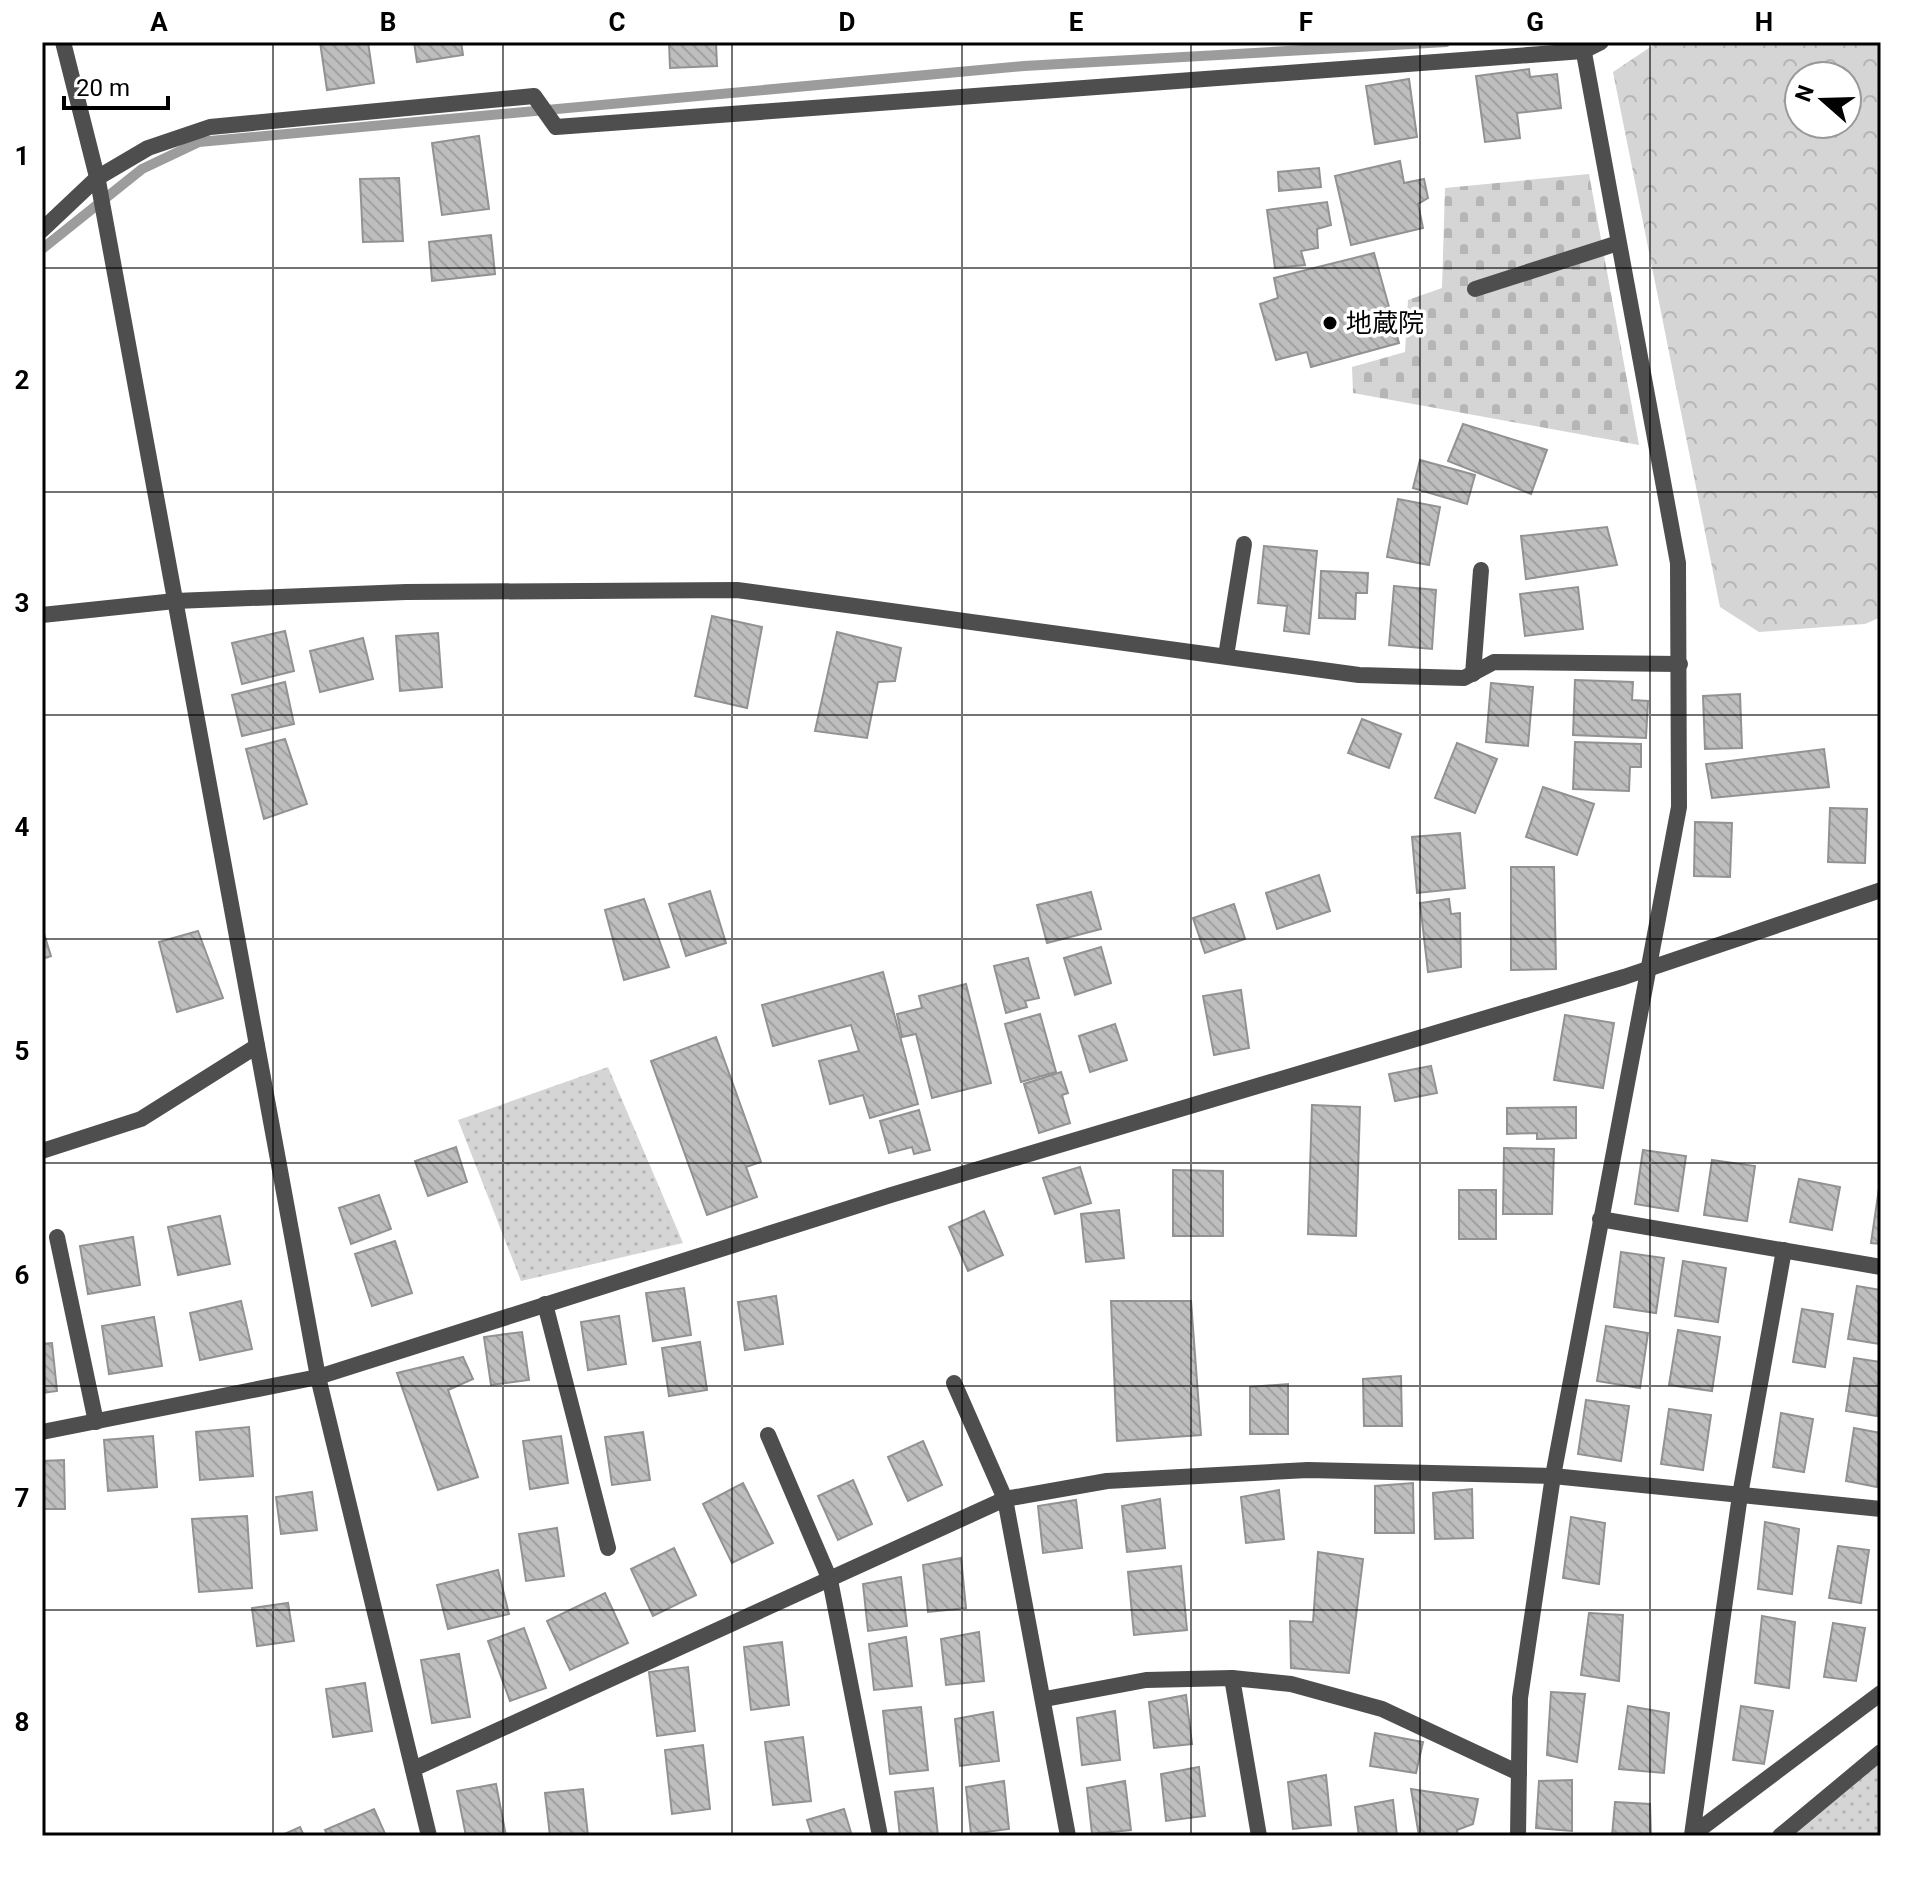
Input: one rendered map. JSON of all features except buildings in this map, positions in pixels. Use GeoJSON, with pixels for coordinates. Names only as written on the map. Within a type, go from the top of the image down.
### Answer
{"type":"FeatureCollection","features":[{"type":"Feature","properties":{"kind":"street"},"geometry":{"type":"LineString","coordinates":[[63,42],[104,214],[318,1377],[429,1836]]}},
{"type":"Feature","properties":{"kind":"street"},"geometry":{"type":"LineString","coordinates":[[42,230],[97,180],[148,148],[210,127],[534,96],[556,127],[1583,47],[1601,42]]}},
{"type":"Feature","properties":{"kind":"street"},"geometry":{"type":"LineString","coordinates":[[1518,1836],[1520,1698],[1553,1476],[1679,807],[1678,563],[1583,47]]}},
{"type":"Feature","properties":{"kind":"street"},"geometry":{"type":"LineString","coordinates":[[1475,289],[1618,243]]}},
{"type":"Feature","properties":{"kind":"street"},"geometry":{"type":"LineString","coordinates":[[1226,656],[1244,544]]}},
{"type":"Feature","properties":{"kind":"street"},"geometry":{"type":"LineString","coordinates":[[1473,674],[1481,570]]}},
{"type":"Feature","properties":{"kind":"street"},"geometry":{"type":"LineString","coordinates":[[42,615],[175,601],[406,592],[737,590],[1359,675],[1464,678],[1494,662],[1680,664]]}},
{"type":"Feature","properties":{"kind":"street"},"geometry":{"type":"LineString","coordinates":[[42,1432],[318,1377],[891,1195],[1624,977],[1647,966],[1881,890]]}},
{"type":"Feature","properties":{"kind":"street"},"geometry":{"type":"LineString","coordinates":[[42,1151],[141,1119],[257,1046]]}},
{"type":"Feature","properties":{"kind":"street"},"geometry":{"type":"LineString","coordinates":[[1600,1219],[1881,1267]]}},
{"type":"Feature","properties":{"kind":"street"},"geometry":{"type":"LineString","coordinates":[[57,1237],[96,1422]]}},
{"type":"Feature","properties":{"kind":"street"},"geometry":{"type":"LineString","coordinates":[[1784,1250],[1740,1495],[1692,1835],[1881,1693]]}},
{"type":"Feature","properties":{"kind":"street"},"geometry":{"type":"LineString","coordinates":[[545,1304],[608,1548]]}},
{"type":"Feature","properties":{"kind":"street"},"geometry":{"type":"LineString","coordinates":[[954,1383],[1005,1499],[1045,1699],[1068,1836]]}},
{"type":"Feature","properties":{"kind":"street"},"geometry":{"type":"LineString","coordinates":[[768,1435],[830,1580],[880,1836]]}},
{"type":"Feature","properties":{"kind":"street"},"geometry":{"type":"LineString","coordinates":[[413,1769],[1005,1499],[1107,1481],[1308,1470],[1553,1476],[1881,1509]]}},
{"type":"Feature","properties":{"kind":"street"},"geometry":{"type":"LineString","coordinates":[[1045,1699],[1146,1680],[1232,1678],[1291,1684],[1382,1709],[1519,1773]]}},
{"type":"Feature","properties":{"kind":"street"},"geometry":{"type":"LineString","coordinates":[[1232,1678],[1259,1836]]}},
{"type":"Feature","properties":{"kind":"street"},"geometry":{"type":"LineString","coordinates":[[1780,1836],[1881,1752]]}},
{"type":"Feature","properties":{"kind":"green space"},"geometry":{"type":"Polygon","coordinates":[[[1658,42],[1881,42],[1881,617],[1865,624],[1759,632],[1720,607],[1613,72],[1658,42]]]}},
{"type":"Feature","properties":{"kind":"green space"},"geometry":{"type":"Polygon","coordinates":[[[1589,174],[1639,445],[1353,393],[1352,367],[1405,352],[1408,300],[1442,288],[1445,188],[1589,174]]]}},
{"type":"Feature","properties":{"kind":"green space"},"geometry":{"type":"Polygon","coordinates":[[[608,1067],[683,1243],[521,1281],[458,1120],[608,1067]]]}},
{"type":"Feature","properties":{"kind":"green space"},"geometry":{"type":"Polygon","coordinates":[[[1881,1757],[1881,1836],[1780,1836],[1881,1757]]]}},
{"type":"Feature","properties":{"kind":"waterway"},"geometry":{"type":"LineString","coordinates":[[42,249],[142,169],[199,142],[1024,66],[1446,42]]}},
{"type":"Feature","properties":{"kind":"place","name":"地蔵院"},"geometry":{"type":"Point","coordinates":[1330,323]}}]}
